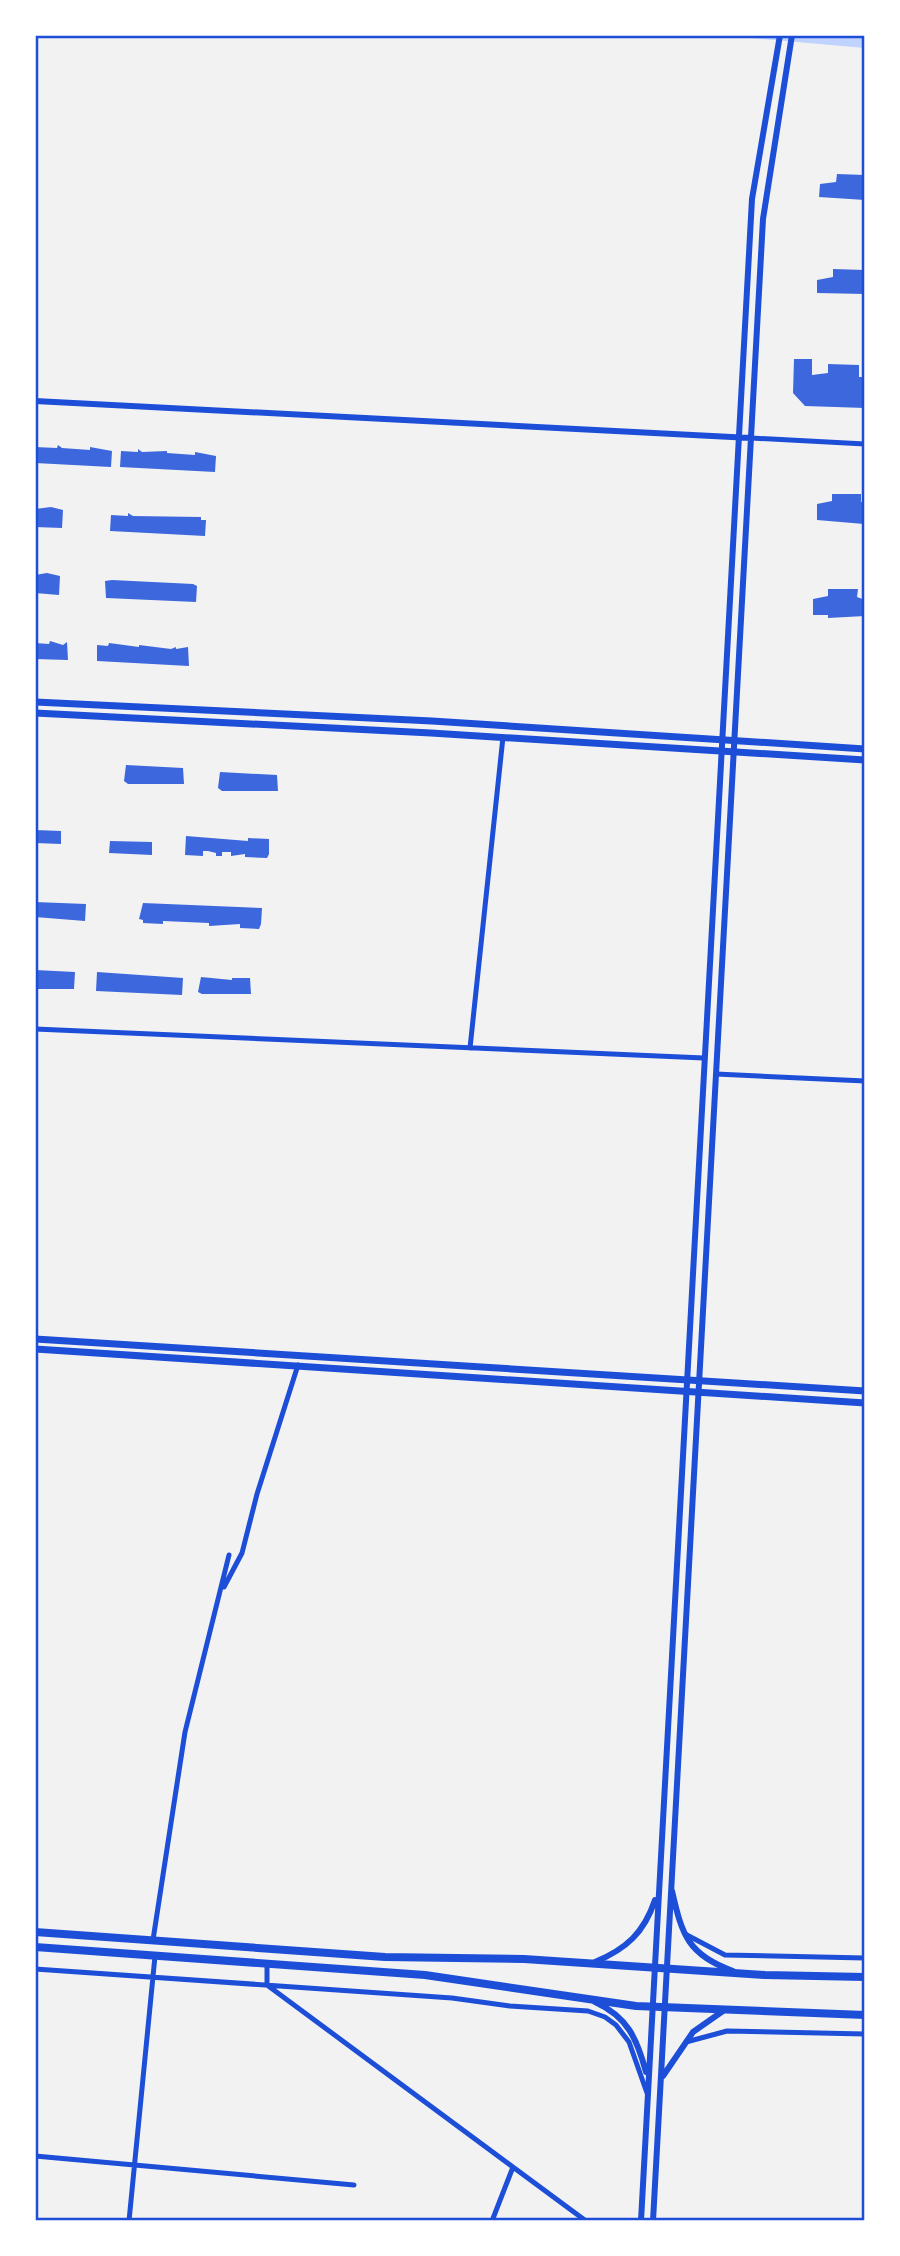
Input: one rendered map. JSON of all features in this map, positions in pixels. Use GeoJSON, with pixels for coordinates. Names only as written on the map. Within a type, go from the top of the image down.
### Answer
{"type":"FeatureCollection","features":[{"type":"Feature","properties":{"kind":"main road"},"geometry":{"type":"LineString","coordinates":[[35,702],[865,749]]}},
{"type":"Feature","properties":{"kind":"main road"},"geometry":{"type":"LineString","coordinates":[[35,713],[503,737],[865,760]]}},
{"type":"Feature","properties":{"kind":"main road"},"geometry":{"type":"LineString","coordinates":[[35,1339],[865,1391]]}},
{"type":"Feature","properties":{"kind":"main road"},"geometry":{"type":"LineString","coordinates":[[35,1349],[865,1403]]}},
{"type":"Feature","properties":{"kind":"main road"},"geometry":{"type":"LineString","coordinates":[[35,1932],[385,1957],[524,1959],[654,1969],[865,1976]]}},
{"type":"Feature","properties":{"kind":"main road"},"geometry":{"type":"LineString","coordinates":[[35,1947],[425,1975],[590,2000],[664,2008],[865,2015]]}},
{"type":"Feature","properties":{"kind":"street"},"geometry":{"type":"LineString","coordinates":[[641,2221],[752,199],[780,35]]}},
{"type":"Feature","properties":{"kind":"street"},"geometry":{"type":"LineString","coordinates":[[653,2221],[764,200],[792,35]]}},
{"type":"Feature","properties":{"kind":"street"},"geometry":{"type":"LineString","coordinates":[[35,401],[865,444]]}},
{"type":"Feature","properties":{"kind":"street"},"geometry":{"type":"LineString","coordinates":[[470,1048],[503,737]]}},
{"type":"Feature","properties":{"kind":"street"},"geometry":{"type":"LineString","coordinates":[[35,1029],[704,1058]]}},
{"type":"Feature","properties":{"kind":"street"},"geometry":{"type":"LineString","coordinates":[[716,1074],[865,1081]]}},
{"type":"Feature","properties":{"kind":"street"},"geometry":{"type":"LineString","coordinates":[[221,1592],[242,1553],[257,1493],[298,1365]]}},
{"type":"Feature","properties":{"kind":"street"},"geometry":{"type":"LineString","coordinates":[[153,1940],[185,1732],[229,1555]]}},
{"type":"Feature","properties":{"kind":"street"},"geometry":{"type":"LineString","coordinates":[[670,1883],[683,1933],[698,1954],[717,1965],[741,1973]]}},
{"type":"Feature","properties":{"kind":"street"},"geometry":{"type":"LineString","coordinates":[[590,1964],[634,1939],[644,1928],[658,1892]]}},
{"type":"Feature","properties":{"kind":"street"},"geometry":{"type":"LineString","coordinates":[[683,1933],[725,1955],[865,1958]]}},
{"type":"Feature","properties":{"kind":"street"},"geometry":{"type":"LineString","coordinates":[[129,2221],[155,1956]]}},
{"type":"Feature","properties":{"kind":"street"},"geometry":{"type":"LineString","coordinates":[[267,1964],[267,1985]]}},
{"type":"Feature","properties":{"kind":"street"},"geometry":{"type":"LineString","coordinates":[[35,1969],[588,2011],[605,2017],[623,2032],[647,2094]]}},
{"type":"Feature","properties":{"kind":"street"},"geometry":{"type":"LineString","coordinates":[[267,1985],[586,2221]]}},
{"type":"Feature","properties":{"kind":"street"},"geometry":{"type":"LineString","coordinates":[[590,2000],[611,2010],[629,2026],[648,2078]]}},
{"type":"Feature","properties":{"kind":"street"},"geometry":{"type":"LineString","coordinates":[[660,2081],[683,2043],[723,2011]]}},
{"type":"Feature","properties":{"kind":"street"},"geometry":{"type":"LineString","coordinates":[[683,2043],[727,2031],[865,2034]]}},
{"type":"Feature","properties":{"kind":"street"},"geometry":{"type":"LineString","coordinates":[[35,2156],[354,2185]]}},
{"type":"Feature","properties":{"kind":"street"},"geometry":{"type":"LineString","coordinates":[[492,2221],[513,2167]]}},
{"type":"Feature","properties":{"kind":"water"},"geometry":{"type":"Polygon","coordinates":[[[715,35],[865,35],[865,48],[715,35]]]}},
{"type":"Feature","properties":{"kind":"building"},"geometry":{"type":"Polygon","coordinates":[[[837,174],[865,175],[865,200],[819,197],[820,184],[836,182],[837,174]]]}},
{"type":"Feature","properties":{"kind":"building"},"geometry":{"type":"Polygon","coordinates":[[[833,269],[865,270],[865,294],[817,293],[817,280],[833,277],[833,269]]]}},
{"type":"Feature","properties":{"kind":"building"},"geometry":{"type":"Polygon","coordinates":[[[794,359],[812,359],[812,375],[828,373],[828,364],[859,365],[859,377],[865,377],[865,408],[805,406],[793,393],[794,359]]]}},
{"type":"Feature","properties":{"kind":"building"},"geometry":{"type":"Polygon","coordinates":[[[58,445],[62,448],[90,450],[90,447],[112,451],[111,467],[35,463],[35,447],[57,448],[58,445]]]}},
{"type":"Feature","properties":{"kind":"building"},"geometry":{"type":"Polygon","coordinates":[[[138,449],[142,452],[167,451],[195,455],[195,452],[216,456],[215,472],[120,467],[121,451],[138,452],[138,449]]]}},
{"type":"Feature","properties":{"kind":"building"},"geometry":{"type":"Polygon","coordinates":[[[832,494],[861,494],[861,502],[865,502],[864,524],[817,520],[817,504],[832,501],[832,494]]]}},
{"type":"Feature","properties":{"kind":"building"},"geometry":{"type":"Polygon","coordinates":[[[51,507],[63,510],[62,528],[35,527],[35,509],[51,507]]]}},
{"type":"Feature","properties":{"kind":"building"},"geometry":{"type":"Polygon","coordinates":[[[128,513],[133,516],[201,517],[201,520],[206,520],[205,536],[110,531],[111,515],[128,516],[128,513]]]}},
{"type":"Feature","properties":{"kind":"building"},"geometry":{"type":"Polygon","coordinates":[[[47,573],[60,576],[59,595],[35,593],[35,575],[47,573]]]}},
{"type":"Feature","properties":{"kind":"building"},"geometry":{"type":"Polygon","coordinates":[[[105,581],[193,584],[197,586],[196,602],[106,598],[105,581]]]}},
{"type":"Feature","properties":{"kind":"building"},"geometry":{"type":"Polygon","coordinates":[[[828,589],[858,589],[857,597],[865,600],[865,616],[828,618],[828,615],[813,615],[813,599],[828,596],[828,589]]]}},
{"type":"Feature","properties":{"kind":"building"},"geometry":{"type":"Polygon","coordinates":[[[50,641],[63,645],[67,642],[68,660],[35,659],[35,643],[49,644],[50,641]]]}},
{"type":"Feature","properties":{"kind":"building"},"geometry":{"type":"Polygon","coordinates":[[[109,643],[171,649],[188,647],[189,666],[97,661],[97,645],[108,646],[109,643]]]}},
{"type":"Feature","properties":{"kind":"building"},"geometry":{"type":"Polygon","coordinates":[[[126,765],[183,768],[184,784],[128,784],[124,781],[126,765]]]}},
{"type":"Feature","properties":{"kind":"building"},"geometry":{"type":"Polygon","coordinates":[[[220,772],[277,775],[278,791],[222,791],[218,788],[220,772]]]}},
{"type":"Feature","properties":{"kind":"building"},"geometry":{"type":"Polygon","coordinates":[[[35,830],[61,831],[61,844],[35,843],[35,830]]]}},
{"type":"Feature","properties":{"kind":"building"},"geometry":{"type":"Polygon","coordinates":[[[186,836],[248,841],[248,838],[269,839],[269,854],[267,858],[245,857],[245,854],[231,856],[231,852],[222,852],[222,856],[216,856],[216,853],[208,851],[203,851],[203,856],[185,855],[186,836]]]}},
{"type":"Feature","properties":{"kind":"building"},"geometry":{"type":"Polygon","coordinates":[[[110,841],[152,842],[152,855],[109,853],[110,841]]]}},
{"type":"Feature","properties":{"kind":"building"},"geometry":{"type":"Polygon","coordinates":[[[35,902],[86,904],[85,921],[35,917],[35,902]]]}},
{"type":"Feature","properties":{"kind":"building"},"geometry":{"type":"Polygon","coordinates":[[[143,903],[262,908],[261,924],[259,929],[240,928],[240,924],[209,926],[209,923],[143,923],[143,920],[139,919],[143,903]]]}},
{"type":"Feature","properties":{"kind":"building"},"geometry":{"type":"Polygon","coordinates":[[[35,970],[75,972],[74,989],[36,989],[35,970]]]}},
{"type":"Feature","properties":{"kind":"building"},"geometry":{"type":"Polygon","coordinates":[[[97,972],[183,978],[182,995],[96,991],[97,972]]]}},
{"type":"Feature","properties":{"kind":"building"},"geometry":{"type":"Polygon","coordinates":[[[201,977],[232,980],[250,978],[251,994],[202,994],[198,992],[201,977]]]}}]}
